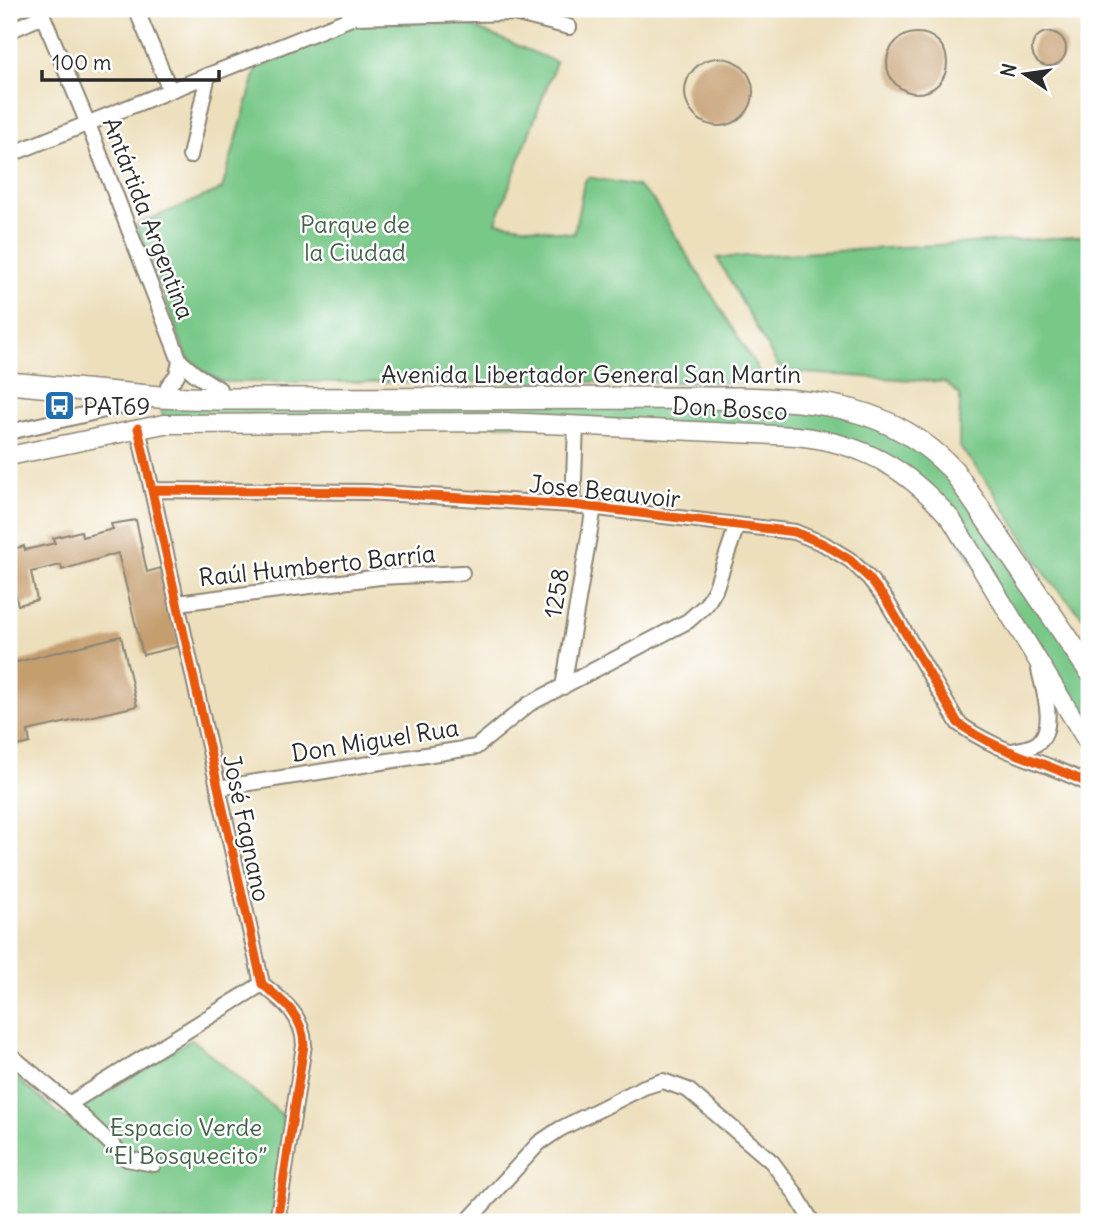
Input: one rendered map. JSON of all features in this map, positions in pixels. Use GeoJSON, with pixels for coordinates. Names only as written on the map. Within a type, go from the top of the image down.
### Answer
{"type":"FeatureCollection","features":[{"type":"Feature","properties":{"kind":"highway","name":"Avenida Libertador General San Martín"},"geometry":{"type":"LineString","coordinates":[[9,372],[163,392],[462,385],[781,388],[850,396],[878,405],[908,421],[954,456],[990,502],[1089,651]]}},
{"type":"Feature","properties":{"kind":"highway","name":"Avenida Libertador General San Martín"},"geometry":{"type":"LineString","coordinates":[[9,383],[257,399],[737,398],[815,402],[870,414],[915,438],[938,454],[954,470],[1089,670]]}},
{"type":"Feature","properties":{"kind":"main road","name":"Don Bosco"},"geometry":{"type":"LineString","coordinates":[[9,456],[138,428],[177,424],[505,422],[818,439],[841,443],[888,463],[911,477],[951,519],[1089,744]]}},
{"type":"Feature","properties":{"kind":"street"},"geometry":{"type":"LineString","coordinates":[[136,9],[170,90]]}},
{"type":"Feature","properties":{"kind":"street"},"geometry":{"type":"LineString","coordinates":[[9,31],[42,12]]}},
{"type":"Feature","properties":{"kind":"street","name":"Antártida Argentina"},"geometry":{"type":"LineString","coordinates":[[42,12],[180,361]]}},
{"type":"Feature","properties":{"kind":"street"},"geometry":{"type":"LineString","coordinates":[[9,155],[353,13],[514,13],[569,27]]}},
{"type":"Feature","properties":{"kind":"street"},"geometry":{"type":"LineString","coordinates":[[190,156],[208,75]]}},
{"type":"Feature","properties":{"kind":"street"},"geometry":{"type":"LineString","coordinates":[[9,432],[163,392],[177,375],[180,361],[219,389]]}},
{"type":"Feature","properties":{"kind":"street"},"geometry":{"type":"LineString","coordinates":[[573,505],[576,425]]}},
{"type":"Feature","properties":{"kind":"street","name":"José Fagnano"},"geometry":{"type":"LineString","coordinates":[[138,428],[262,984]]}},
{"type":"Feature","properties":{"kind":"street","name":"Jose Beauvoir"},"geometry":{"type":"LineString","coordinates":[[153,490],[367,492],[573,505],[796,533],[824,544],[850,560],[869,578],[886,600],[958,723],[975,736],[1012,751]]}},
{"type":"Feature","properties":{"kind":"street","name":"1258"},"geometry":{"type":"LineString","coordinates":[[563,687],[594,507]]}},
{"type":"Feature","properties":{"kind":"street","name":"Don Miguel Rua"},"geometry":{"type":"LineString","coordinates":[[218,788],[476,747],[529,704],[688,621],[706,606],[715,590],[737,525]]}},
{"type":"Feature","properties":{"kind":"street","name":"Raúl Humberto Barría"},"geometry":{"type":"LineString","coordinates":[[178,603],[380,577],[462,573]]}},
{"type":"Feature","properties":{"kind":"street"},"geometry":{"type":"LineString","coordinates":[[1012,751],[1032,746],[1040,741],[1046,730],[1048,719],[1037,657]]}},
{"type":"Feature","properties":{"kind":"street"},"geometry":{"type":"LineString","coordinates":[[1012,751],[1089,784]]}},
{"type":"Feature","properties":{"kind":"street"},"geometry":{"type":"LineString","coordinates":[[69,1104],[262,984],[290,1007],[304,1031],[276,1222]]}},
{"type":"Feature","properties":{"kind":"street"},"geometry":{"type":"LineString","coordinates":[[9,1054],[69,1104],[127,1159],[155,1164]]}},
{"type":"Feature","properties":{"kind":"street"},"geometry":{"type":"LineString","coordinates":[[467,1222],[539,1143],[560,1129],[645,1087],[663,1081],[688,1090],[772,1162],[795,1193],[811,1222]]}},
{"type":"Feature","properties":{"kind":"green space","name":"Parque de la Ciudad"},"geometry":{"type":"Polygon","coordinates":[[[357,23],[464,23],[556,62],[496,222],[574,234],[584,183],[588,177],[637,186],[653,200],[762,376],[757,382],[223,382],[202,371],[187,357],[136,225],[222,189],[257,68],[357,23]]]}},
{"type":"Feature","properties":{"kind":"green space"},"geometry":{"type":"Polygon","coordinates":[[[1089,236],[1089,617],[1083,617],[1050,581],[991,487],[959,446],[960,395],[944,382],[789,372],[778,366],[717,258],[1089,236]]]}},
{"type":"Feature","properties":{"kind":"green space"},"geometry":{"type":"Polygon","coordinates":[[[159,397],[815,402],[938,454],[1089,670],[1089,744],[931,496],[841,443],[576,425],[164,424],[159,397]]]}},
{"type":"Feature","properties":{"kind":"green space","name":"Espacio Verde “El Bosquecito”"},"geometry":{"type":"Polygon","coordinates":[[[192,1039],[287,1119],[273,1222],[20,1222],[9,1197],[9,1072],[65,1119],[192,1039]]]}},
{"type":"Feature","properties":{"kind":"building"},"geometry":{"type":"Polygon","coordinates":[[[1049,32],[1061,37],[1066,49],[1061,61],[1049,66],[1037,61],[1032,49],[1037,37],[1049,32]]]}},
{"type":"Feature","properties":{"kind":"building"},"geometry":{"type":"Polygon","coordinates":[[[911,33],[923,33],[942,46],[947,63],[945,75],[934,88],[923,93],[911,93],[892,80],[887,69],[887,57],[900,38],[911,33]]]}},
{"type":"Feature","properties":{"kind":"building"},"geometry":{"type":"Polygon","coordinates":[[[719,58],[732,60],[743,68],[751,79],[751,105],[743,116],[732,124],[719,126],[706,124],[695,116],[687,105],[685,92],[687,79],[695,68],[706,60],[719,58]]]}},
{"type":"Feature","properties":{"kind":"building"},"geometry":{"type":"Polygon","coordinates":[[[136,520],[147,572],[161,568],[180,646],[143,655],[118,553],[62,570],[61,565],[31,572],[37,600],[18,605],[15,594],[9,596],[9,550],[24,546],[25,550],[55,543],[53,538],[81,531],[82,537],[113,529],[111,524],[136,520]]]}},
{"type":"Feature","properties":{"kind":"building"},"geometry":{"type":"Polygon","coordinates":[[[121,636],[137,706],[28,731],[30,743],[9,748],[9,664],[121,636]]]}},
{"type":"Feature","properties":{"kind":"cycle path"},"geometry":{"type":"LineString","coordinates":[[138,428],[262,984],[296,1017],[303,1034],[304,1045],[277,1222]]}},
{"type":"Feature","properties":{"kind":"cycle path"},"geometry":{"type":"LineString","coordinates":[[153,490],[367,492],[573,505],[795,532],[824,544],[850,560],[869,578],[886,600],[958,723],[989,742],[1089,784]]}},
{"type":"Feature","properties":{"kind":"place","name":"PAT69"},"geometry":{"type":"Point","coordinates":[60,406]}}]}
